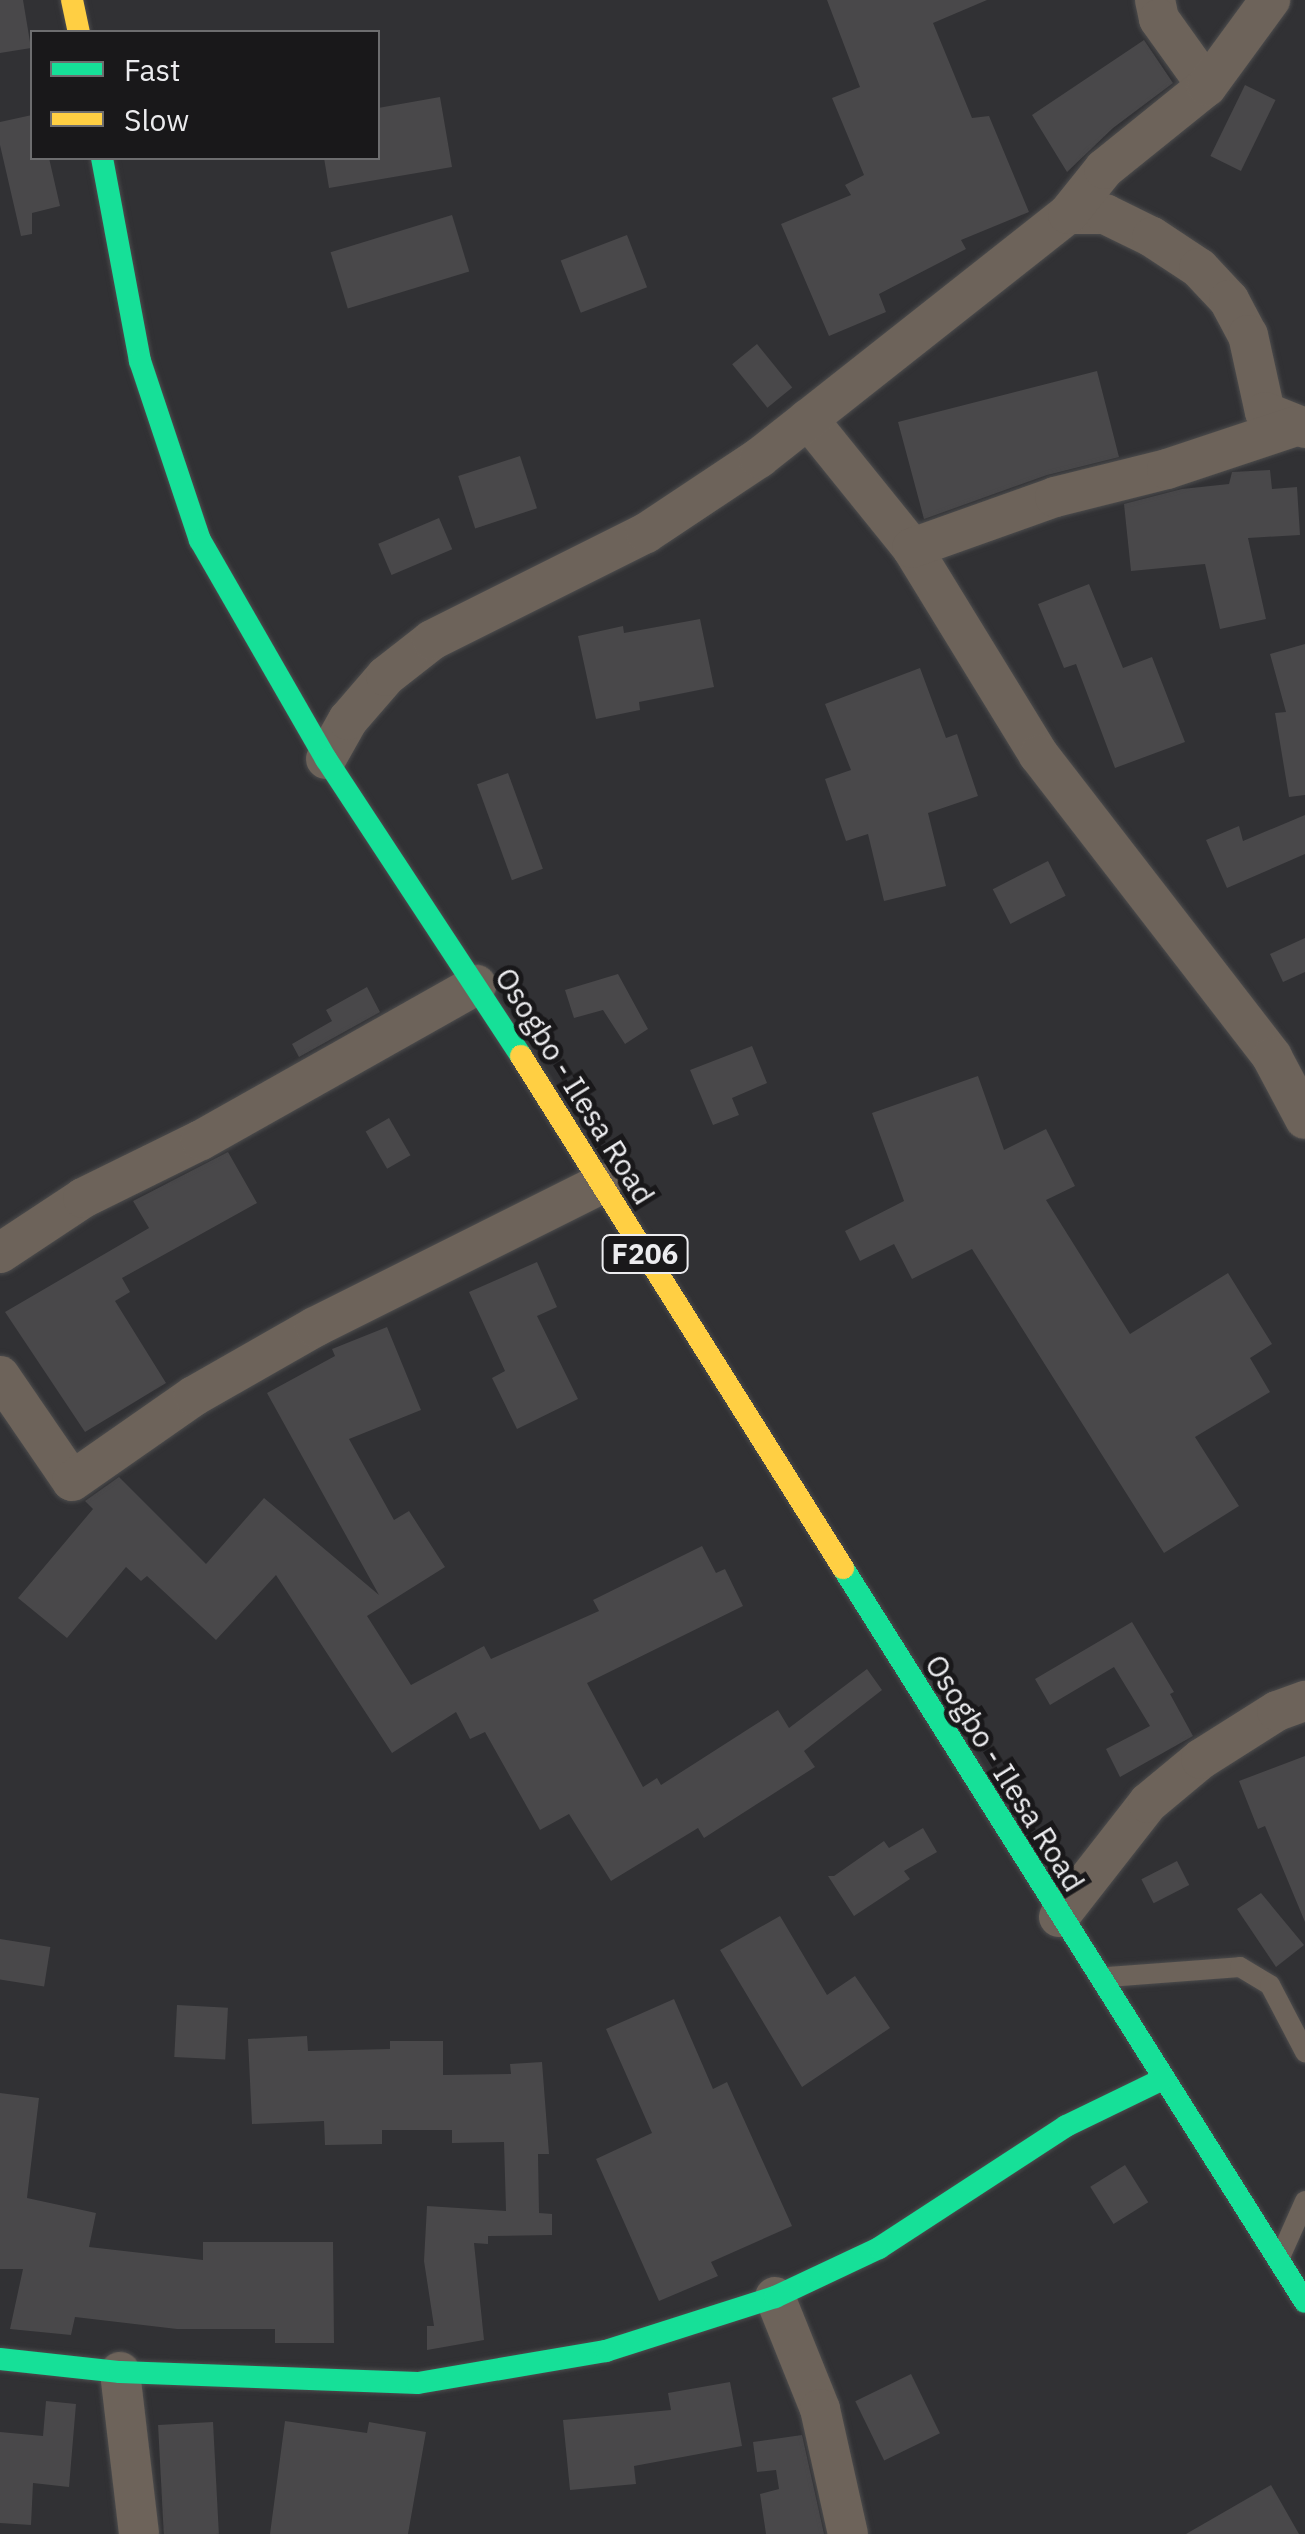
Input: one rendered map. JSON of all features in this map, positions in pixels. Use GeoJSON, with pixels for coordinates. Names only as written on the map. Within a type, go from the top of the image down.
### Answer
{"type":"FeatureCollection","features":[{"type":"Feature","properties":{"kind":"main road"},"geometry":{"type":"LineString","coordinates":[[72,0],[78,30]]}},
{"type":"Feature","properties":{"kind":"main road","name":"Osogbo - Ilesa Road"},"geometry":{"type":"LineString","coordinates":[[102,160],[140,361],[200,540],[326,759],[476,985],[1305,2302]]}},
{"type":"Feature","properties":{"kind":"main road"},"geometry":{"type":"LineString","coordinates":[[0,2359],[120,2372],[418,2383],[606,2351],[774,2297],[879,2248],[1066,2126],[1163,2080]]}},
{"type":"Feature","properties":{"kind":"street"},"geometry":{"type":"LineString","coordinates":[[1155,0],[1159,19],[1207,86]]}},
{"type":"Feature","properties":{"kind":"street"},"geometry":{"type":"LineString","coordinates":[[326,759],[348,720],[386,676],[432,640],[646,534],[759,458],[1068,214],[1104,169],[1207,86],[1270,0]]}},
{"type":"Feature","properties":{"kind":"street"},"geometry":{"type":"LineString","coordinates":[[1068,214],[1104,214],[1152,237],[1199,268],[1230,300],[1248,335],[1265,412],[1300,427]]}},
{"type":"Feature","properties":{"kind":"street"},"geometry":{"type":"LineString","coordinates":[[808,419],[912,548],[1039,755],[1272,1057],[1305,1119]]}},
{"type":"Feature","properties":{"kind":"street"},"geometry":{"type":"LineString","coordinates":[[912,548],[1055,497],[1167,470],[1300,427]]}},
{"type":"Feature","properties":{"kind":"street"},"geometry":{"type":"LineString","coordinates":[[0,1254],[83,1198],[201,1140],[476,985]]}},
{"type":"Feature","properties":{"kind":"street"},"geometry":{"type":"LineString","coordinates":[[0,1376],[72,1481],[194,1396],[298,1337],[601,1184]]}},
{"type":"Feature","properties":{"kind":"street"},"geometry":{"type":"LineString","coordinates":[[1059,1916],[1148,1804],[1202,1758],[1277,1711],[1305,1701]]}},
{"type":"Feature","properties":{"kind":"street"},"geometry":{"type":"LineString","coordinates":[[774,2297],[820,2409],[848,2534]]}},
{"type":"Feature","properties":{"kind":"street"},"geometry":{"type":"LineString","coordinates":[[120,2372],[139,2534]]}},
{"type":"Feature","properties":{"kind":"lane"},"geometry":{"type":"LineString","coordinates":[[1098,1978],[1240,1967],[1270,1986],[1305,2052]]}},
{"type":"Feature","properties":{"kind":"lane"},"geometry":{"type":"LineString","coordinates":[[1278,2261],[1305,2201]]}},
{"type":"Feature","properties":{"kind":"building"},"geometry":{"type":"Polygon","coordinates":[[[0,0],[23,0],[30,48],[0,53],[0,0]]]}},
{"type":"Feature","properties":{"kind":"building"},"geometry":{"type":"Polygon","coordinates":[[[827,0],[987,0],[933,23],[972,118],[989,116],[1029,212],[961,240],[966,249],[879,294],[886,312],[829,336],[781,224],[851,195],[845,185],[864,175],[832,98],[860,87],[827,0]]]}},
{"type":"Feature","properties":{"kind":"building"},"geometry":{"type":"Polygon","coordinates":[[[1144,40],[1173,83],[1113,128],[1067,172],[1032,115],[1144,40]]]}},
{"type":"Feature","properties":{"kind":"building"},"geometry":{"type":"Polygon","coordinates":[[[1245,85],[1276,100],[1241,171],[1210,156],[1245,85]]]}},
{"type":"Feature","properties":{"kind":"building"},"geometry":{"type":"Polygon","coordinates":[[[440,97],[452,167],[329,188],[324,160],[380,160],[380,108],[440,97]]]}},
{"type":"Feature","properties":{"kind":"building"},"geometry":{"type":"Polygon","coordinates":[[[30,115],[30,160],[49,160],[60,206],[32,213],[32,234],[21,236],[0,145],[0,122],[30,115]]]}},
{"type":"Feature","properties":{"kind":"building"},"geometry":{"type":"Polygon","coordinates":[[[452,215],[469,271],[348,309],[331,252],[452,215]]]}},
{"type":"Feature","properties":{"kind":"building"},"geometry":{"type":"Polygon","coordinates":[[[627,235],[647,287],[581,313],[561,260],[627,235]]]}},
{"type":"Feature","properties":{"kind":"building"},"geometry":{"type":"Polygon","coordinates":[[[757,344],[792,388],[767,408],[732,364],[757,344]]]}},
{"type":"Feature","properties":{"kind":"building"},"geometry":{"type":"Polygon","coordinates":[[[1097,371],[1119,457],[1047,475],[924,519],[898,422],[1097,371]]]}},
{"type":"Feature","properties":{"kind":"building"},"geometry":{"type":"Polygon","coordinates":[[[520,456],[537,508],[475,528],[458,476],[520,456]]]}},
{"type":"Feature","properties":{"kind":"building"},"geometry":{"type":"Polygon","coordinates":[[[1270,470],[1272,489],[1297,487],[1300,535],[1248,538],[1266,619],[1220,629],[1205,564],[1131,571],[1124,504],[1182,489],[1229,484],[1232,472],[1270,470]]]}},
{"type":"Feature","properties":{"kind":"building"},"geometry":{"type":"Polygon","coordinates":[[[439,518],[452,549],[392,575],[378,544],[439,518]]]}},
{"type":"Feature","properties":{"kind":"building"},"geometry":{"type":"Polygon","coordinates":[[[1089,584],[1123,668],[1152,657],[1185,742],[1115,768],[1076,664],[1064,668],[1038,604],[1089,584]]]}},
{"type":"Feature","properties":{"kind":"building"},"geometry":{"type":"Polygon","coordinates":[[[700,619],[714,687],[639,702],[640,710],[596,719],[578,636],[623,626],[624,633],[700,619]]]}},
{"type":"Feature","properties":{"kind":"building"},"geometry":{"type":"Polygon","coordinates":[[[1305,644],[1305,795],[1289,797],[1275,713],[1286,712],[1270,654],[1305,644]]]}},
{"type":"Feature","properties":{"kind":"building"},"geometry":{"type":"Polygon","coordinates":[[[920,668],[946,738],[957,734],[978,796],[928,813],[946,886],[884,901],[868,834],[846,841],[825,779],[851,770],[825,704],[920,668]]]}},
{"type":"Feature","properties":{"kind":"building"},"geometry":{"type":"Polygon","coordinates":[[[508,773],[543,869],[512,880],[477,784],[508,773]]]}},
{"type":"Feature","properties":{"kind":"building"},"geometry":{"type":"Polygon","coordinates":[[[1305,815],[1305,854],[1227,888],[1206,840],[1239,826],[1243,841],[1305,815]]]}},
{"type":"Feature","properties":{"kind":"building"},"geometry":{"type":"Polygon","coordinates":[[[1048,861],[1066,896],[1010,924],[993,889],[1048,861]]]}},
{"type":"Feature","properties":{"kind":"building"},"geometry":{"type":"Polygon","coordinates":[[[1305,938],[1305,972],[1283,982],[1270,954],[1305,938]]]}},
{"type":"Feature","properties":{"kind":"building"},"geometry":{"type":"Polygon","coordinates":[[[618,974],[648,1029],[625,1044],[603,1010],[574,1018],[565,990],[618,974]]]}},
{"type":"Feature","properties":{"kind":"building"},"geometry":{"type":"Polygon","coordinates":[[[367,987],[380,1012],[299,1057],[292,1044],[332,1021],[326,1010],[367,987]]]}},
{"type":"Feature","properties":{"kind":"building"},"geometry":{"type":"Polygon","coordinates":[[[752,1046],[767,1083],[732,1098],[739,1115],[713,1125],[690,1070],[752,1046]]]}},
{"type":"Feature","properties":{"kind":"building"},"geometry":{"type":"Polygon","coordinates":[[[978,1076],[1004,1150],[1046,1129],[1075,1186],[1046,1200],[1130,1334],[1228,1273],[1272,1344],[1250,1358],[1270,1392],[1195,1437],[1239,1506],[1164,1553],[972,1249],[912,1279],[894,1244],[860,1261],[845,1231],[904,1201],[872,1113],[978,1076]]]}},
{"type":"Feature","properties":{"kind":"building"},"geometry":{"type":"Polygon","coordinates":[[[389,1118],[410,1155],[387,1169],[366,1132],[389,1118]]]}},
{"type":"Feature","properties":{"kind":"building"},"geometry":{"type":"Polygon","coordinates":[[[228,1152],[257,1203],[122,1278],[130,1292],[115,1301],[166,1383],[85,1432],[5,1312],[149,1228],[133,1201],[228,1152]]]}},
{"type":"Feature","properties":{"kind":"building"},"geometry":{"type":"Polygon","coordinates":[[[537,1262],[557,1307],[537,1316],[578,1399],[517,1429],[492,1378],[505,1371],[469,1292],[537,1262]]]}},
{"type":"Feature","properties":{"kind":"building"},"geometry":{"type":"Polygon","coordinates":[[[387,1327],[421,1410],[349,1439],[394,1520],[409,1511],[445,1567],[367,1616],[411,1685],[484,1646],[491,1659],[599,1611],[593,1600],[702,1546],[716,1573],[725,1569],[743,1606],[587,1683],[643,1787],[657,1778],[661,1785],[778,1710],[789,1728],[867,1669],[882,1690],[804,1751],[815,1767],[704,1838],[698,1828],[611,1881],[569,1814],[540,1830],[485,1732],[470,1739],[456,1712],[392,1753],[276,1575],[216,1640],[147,1576],[141,1581],[126,1567],[67,1638],[18,1598],[93,1509],[85,1501],[119,1477],[206,1564],[264,1498],[379,1595],[267,1393],[335,1356],[332,1349],[387,1327]]]}},
{"type":"Feature","properties":{"kind":"building"},"geometry":{"type":"Polygon","coordinates":[[[1132,1622],[1174,1692],[1170,1694],[1193,1736],[1120,1777],[1106,1749],[1150,1726],[1114,1667],[1050,1705],[1035,1679],[1132,1622]]]}},
{"type":"Feature","properties":{"kind":"building"},"geometry":{"type":"Polygon","coordinates":[[[1305,1756],[1305,1922],[1265,1826],[1258,1829],[1239,1781],[1305,1756]]]}},
{"type":"Feature","properties":{"kind":"building"},"geometry":{"type":"Polygon","coordinates":[[[923,1828],[937,1852],[904,1871],[910,1879],[854,1916],[828,1876],[834,1876],[884,1841],[889,1848],[923,1828]]]}},
{"type":"Feature","properties":{"kind":"building"},"geometry":{"type":"Polygon","coordinates":[[[1177,1861],[1189,1885],[1154,1903],[1141,1879],[1177,1861]]]}},
{"type":"Feature","properties":{"kind":"building"},"geometry":{"type":"Polygon","coordinates":[[[1261,1893],[1304,1945],[1276,1967],[1237,1909],[1261,1893]]]}},
{"type":"Feature","properties":{"kind":"building"},"geometry":{"type":"Polygon","coordinates":[[[780,1916],[827,1995],[855,1976],[890,2028],[802,2087],[720,1950],[780,1916]]]}},
{"type":"Feature","properties":{"kind":"building"},"geometry":{"type":"Polygon","coordinates":[[[0,1939],[50,1947],[44,1986],[0,1979],[0,1939]]]}},
{"type":"Feature","properties":{"kind":"building"},"geometry":{"type":"Polygon","coordinates":[[[674,1999],[713,2089],[727,2082],[792,2226],[711,2262],[718,2276],[659,2301],[596,2159],[652,2133],[606,2029],[674,1999]]]}},
{"type":"Feature","properties":{"kind":"building"},"geometry":{"type":"Polygon","coordinates":[[[177,2005],[228,2008],[225,2060],[174,2057],[177,2005]]]}},
{"type":"Feature","properties":{"kind":"building"},"geometry":{"type":"Polygon","coordinates":[[[307,2036],[308,2051],[390,2049],[390,2041],[443,2041],[443,2075],[511,2074],[510,2064],[542,2062],[549,2154],[538,2154],[539,2213],[552,2214],[552,2235],[488,2236],[488,2244],[474,2243],[484,2340],[427,2350],[427,2326],[434,2326],[424,2261],[427,2206],[506,2211],[504,2142],[452,2143],[452,2130],[382,2130],[382,2144],[325,2145],[324,2121],[252,2124],[248,2039],[307,2036]]]}},
{"type":"Feature","properties":{"kind":"building"},"geometry":{"type":"Polygon","coordinates":[[[0,2093],[39,2098],[27,2198],[96,2213],[89,2247],[203,2260],[203,2242],[333,2242],[334,2343],[275,2343],[275,2329],[177,2329],[75,2317],[71,2335],[10,2329],[23,2269],[0,2269],[0,2093]]]}},
{"type":"Feature","properties":{"kind":"building"},"geometry":{"type":"Polygon","coordinates":[[[1125,2165],[1148,2202],[1114,2224],[1090,2187],[1125,2165]]]}},
{"type":"Feature","properties":{"kind":"building"},"geometry":{"type":"Polygon","coordinates":[[[911,2374],[940,2433],[884,2460],[855,2401],[911,2374]]]}},
{"type":"Feature","properties":{"kind":"building"},"geometry":{"type":"Polygon","coordinates":[[[730,2382],[742,2446],[634,2466],[636,2484],[570,2490],[563,2420],[671,2410],[668,2393],[730,2382]]]}},
{"type":"Feature","properties":{"kind":"building"},"geometry":{"type":"Polygon","coordinates":[[[46,2401],[76,2404],[69,2487],[33,2483],[31,2525],[0,2523],[0,2432],[43,2436],[46,2401]]]}},
{"type":"Feature","properties":{"kind":"building"},"geometry":{"type":"Polygon","coordinates":[[[285,2421],[367,2433],[369,2422],[426,2432],[408,2534],[270,2534],[285,2421]]]}},
{"type":"Feature","properties":{"kind":"building"},"geometry":{"type":"Polygon","coordinates":[[[213,2422],[219,2534],[164,2534],[158,2425],[213,2422]]]}},
{"type":"Feature","properties":{"kind":"building"},"geometry":{"type":"Polygon","coordinates":[[[802,2435],[824,2534],[766,2534],[760,2494],[779,2489],[776,2470],[757,2472],[753,2442],[802,2435]]]}},
{"type":"Feature","properties":{"kind":"building"},"geometry":{"type":"Polygon","coordinates":[[[1271,2485],[1299,2534],[1186,2534],[1271,2485]]]}},
{"type":"Feature","properties":{"kind":"traffic: fast"},"geometry":{"type":"LineString","coordinates":[[102,160],[140,361],[200,540],[326,759],[521,1056]]}},
{"type":"Feature","properties":{"kind":"traffic: fast"},"geometry":{"type":"LineString","coordinates":[[843,1568],[1305,2302]]}},
{"type":"Feature","properties":{"kind":"traffic: fast"},"geometry":{"type":"LineString","coordinates":[[0,2359],[120,2372],[418,2383],[606,2351],[775,2297],[879,2248],[1066,2126],[1163,2079]]}},
{"type":"Feature","properties":{"kind":"traffic: slow"},"geometry":{"type":"LineString","coordinates":[[72,0],[79,30]]}},
{"type":"Feature","properties":{"kind":"traffic: slow"},"geometry":{"type":"LineString","coordinates":[[521,1056],[843,1568]]}}]}
